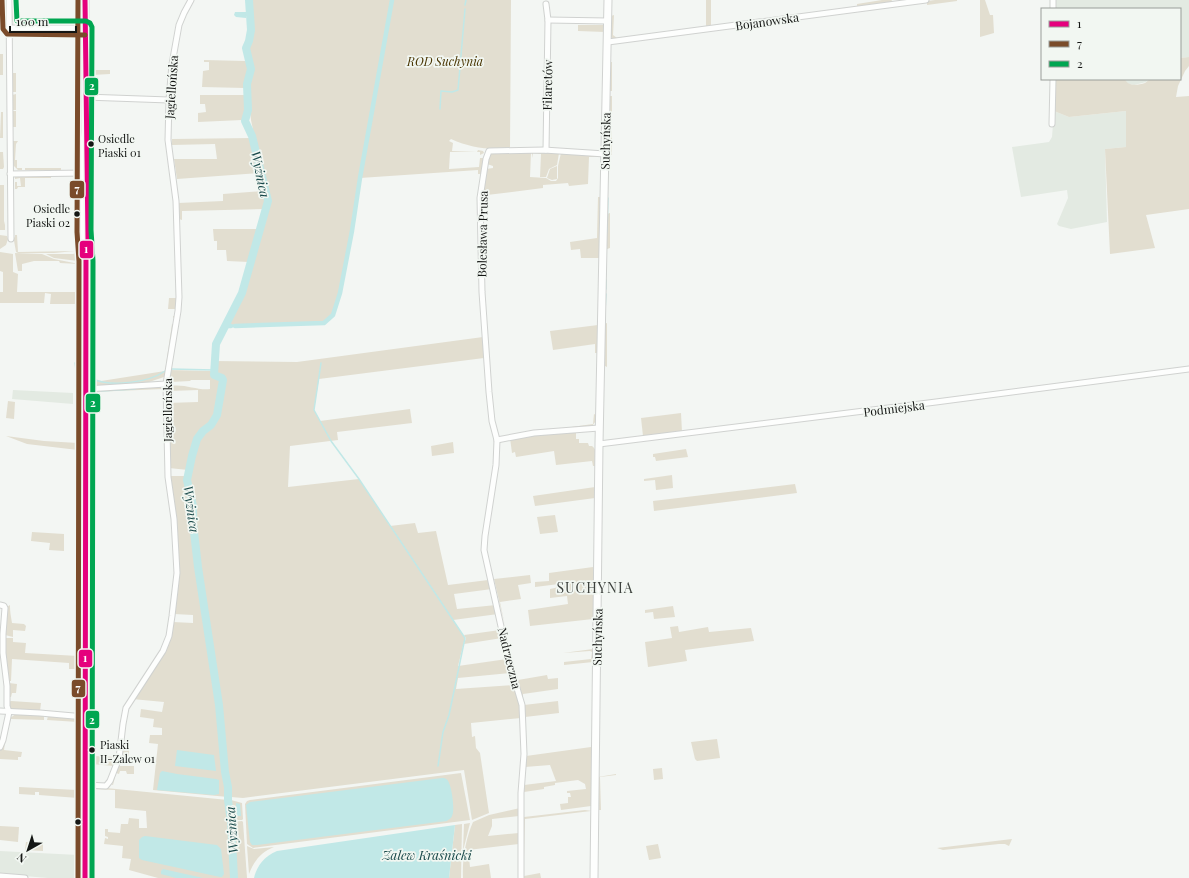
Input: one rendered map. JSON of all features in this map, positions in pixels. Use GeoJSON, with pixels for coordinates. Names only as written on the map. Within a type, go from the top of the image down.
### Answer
{"type":"FeatureCollection","features":[{"type":"Feature","properties":{"kind":"street"},"geometry":{"type":"LineString","coordinates":[[9,0],[9,172],[11,239]]}},
{"type":"Feature","properties":{"kind":"street"},"geometry":{"type":"LineString","coordinates":[[85,0],[85,98],[86,132],[88,144],[86,173],[88,239],[86,251],[85,878]]}},
{"type":"Feature","properties":{"kind":"street","name":"Jagiellońska"},"geometry":{"type":"LineString","coordinates":[[85,785],[109,785],[119,758],[126,708],[159,658],[169,636],[177,573],[174,519],[168,478],[166,384],[178,311],[178,296],[176,201],[168,140],[169,100],[172,64],[178,30],[184,13],[191,0]]}},
{"type":"Feature","properties":{"kind":"street","name":"Suchyńska"},"geometry":{"type":"LineString","coordinates":[[594,878],[599,428],[608,0]]}},
{"type":"Feature","properties":{"kind":"street","name":"Bojanowska"},"geometry":{"type":"LineString","coordinates":[[608,42],[926,0]]}},
{"type":"Feature","properties":{"kind":"street","name":"Filaretów"},"geometry":{"type":"LineString","coordinates":[[546,4],[548,20],[546,150]]}},
{"type":"Feature","properties":{"kind":"street"},"geometry":{"type":"LineString","coordinates":[[548,20],[607,21]]}},
{"type":"Feature","properties":{"kind":"street"},"geometry":{"type":"LineString","coordinates":[[10,28],[85,28]]}},
{"type":"Feature","properties":{"kind":"street"},"geometry":{"type":"LineString","coordinates":[[1052,80],[1052,124]]}},
{"type":"Feature","properties":{"kind":"street"},"geometry":{"type":"LineString","coordinates":[[85,98],[169,100]]}},
{"type":"Feature","properties":{"kind":"street","name":"Bolesława Prusa"},"geometry":{"type":"LineString","coordinates":[[485,337],[482,292],[480,198],[488,152],[497,150],[546,150],[605,154]]}},
{"type":"Feature","properties":{"kind":"street"},"geometry":{"type":"LineString","coordinates":[[9,172],[86,173]]}},
{"type":"Feature","properties":{"kind":"street","name":"Nadrzeczna"},"geometry":{"type":"LineString","coordinates":[[485,337],[491,412],[497,440],[496,465],[484,550],[508,658],[522,705],[524,754],[521,793],[521,878]]}},
{"type":"Feature","properties":{"kind":"street","name":"Podmiejska"},"geometry":{"type":"LineString","coordinates":[[599,444],[936,402],[1189,368]]}},
{"type":"Feature","properties":{"kind":"street"},"geometry":{"type":"LineString","coordinates":[[86,389],[166,384]]}},
{"type":"Feature","properties":{"kind":"street"},"geometry":{"type":"LineString","coordinates":[[497,440],[534,433],[599,428]]}},
{"type":"Feature","properties":{"kind":"street"},"geometry":{"type":"LineString","coordinates":[[0,747],[9,712],[7,706],[2,606]]}},
{"type":"Feature","properties":{"kind":"street"},"geometry":{"type":"LineString","coordinates":[[0,711],[85,717]]}},
{"type":"Feature","properties":{"kind":"street"},"geometry":{"type":"LineString","coordinates":[[0,876],[25,878]]}},
{"type":"Feature","properties":{"kind":"shaded area"},"geometry":{"type":"Polygon","coordinates":[[[1055,0],[1189,0],[1189,57],[1181,58],[1181,8],[1055,8],[1055,0]]]}},
{"type":"Feature","properties":{"kind":"shaded area"},"geometry":{"type":"Polygon","coordinates":[[[1125,80],[1149,80],[1134,85],[1126,82],[1125,80]]]}},
{"type":"Feature","properties":{"kind":"shaded area"},"geometry":{"type":"Polygon","coordinates":[[[1054,111],[1069,117],[1126,111],[1126,147],[1105,149],[1107,222],[1071,229],[1059,226],[1057,224],[1068,198],[1067,190],[1021,197],[1012,147],[1049,142],[1052,137],[1054,111]]]}},
{"type":"Feature","properties":{"kind":"shaded area"},"geometry":{"type":"Polygon","coordinates":[[[13,390],[73,393],[73,404],[12,399],[13,390]]]}},
{"type":"Feature","properties":{"kind":"shaded area"},"geometry":{"type":"Polygon","coordinates":[[[0,851],[78,855],[78,878],[48,878],[0,874],[0,851]]]}},
{"type":"Feature","properties":{"kind":"green space"},"geometry":{"type":"Polygon","coordinates":[[[12,0],[15,0],[15,23],[78,25],[14,24],[12,21],[12,0]]]}},
{"type":"Feature","properties":{"kind":"green space","name":"ROD Suchynia"},"geometry":{"type":"Polygon","coordinates":[[[250,0],[391,0],[366,146],[393,0],[511,0],[510,148],[480,148],[451,139],[449,141],[453,143],[452,151],[477,152],[450,152],[449,169],[479,167],[480,158],[484,158],[482,174],[478,174],[478,170],[360,178],[340,293],[333,315],[324,323],[227,326],[244,292],[269,201],[251,120],[247,84],[252,69],[247,48],[252,31],[250,0]]]}},
{"type":"Feature","properties":{"kind":"green space"},"geometry":{"type":"Polygon","coordinates":[[[706,0],[711,0],[711,26],[706,27],[706,0]]]}},
{"type":"Feature","properties":{"kind":"green space"},"geometry":{"type":"Polygon","coordinates":[[[892,0],[891,2],[857,7],[857,4],[892,0]]]}},
{"type":"Feature","properties":{"kind":"green space"},"geometry":{"type":"Polygon","coordinates":[[[980,0],[985,0],[990,15],[993,15],[994,33],[980,37],[980,0]]]}},
{"type":"Feature","properties":{"kind":"green space"},"geometry":{"type":"Polygon","coordinates":[[[927,1],[957,1],[927,5],[927,1]]]}},
{"type":"Feature","properties":{"kind":"green space"},"geometry":{"type":"Polygon","coordinates":[[[614,15],[613,35],[617,38],[613,39],[610,36],[611,16],[614,15]]]}},
{"type":"Feature","properties":{"kind":"green space"},"geometry":{"type":"Polygon","coordinates":[[[578,25],[604,25],[605,32],[578,31],[578,25]]]}},
{"type":"Feature","properties":{"kind":"green space"},"geometry":{"type":"Polygon","coordinates":[[[14,30],[78,32],[15,31],[14,34],[14,30]]]}},
{"type":"Feature","properties":{"kind":"green space"},"geometry":{"type":"Polygon","coordinates":[[[0,54],[3,54],[3,75],[0,75],[0,54]]]}},
{"type":"Feature","properties":{"kind":"green space"},"geometry":{"type":"Polygon","coordinates":[[[1189,57],[1189,66],[1181,80],[1181,58],[1189,57]]]}},
{"type":"Feature","properties":{"kind":"green space"},"geometry":{"type":"Polygon","coordinates":[[[204,60],[245,61],[248,71],[245,88],[202,87],[203,71],[209,70],[209,62],[204,62],[204,60]]]}},
{"type":"Feature","properties":{"kind":"green space"},"geometry":{"type":"Polygon","coordinates":[[[609,62],[612,62],[612,91],[610,91],[609,62]]]}},
{"type":"Feature","properties":{"kind":"green space"},"geometry":{"type":"Polygon","coordinates":[[[92,70],[110,70],[110,74],[92,75],[92,70]]]}},
{"type":"Feature","properties":{"kind":"green space"},"geometry":{"type":"Polygon","coordinates":[[[13,73],[16,73],[16,92],[12,92],[13,73]]]}},
{"type":"Feature","properties":{"kind":"green space"},"geometry":{"type":"Polygon","coordinates":[[[1056,80],[1125,80],[1128,83],[1136,85],[1145,83],[1148,80],[1181,80],[1176,97],[1189,96],[1189,209],[1146,215],[1155,248],[1110,254],[1105,149],[1126,147],[1126,111],[1069,117],[1054,111],[1054,83],[1056,80]]]}},
{"type":"Feature","properties":{"kind":"green space"},"geometry":{"type":"Polygon","coordinates":[[[16,94],[16,110],[13,110],[12,95],[16,94]]]}},
{"type":"Feature","properties":{"kind":"green space"},"geometry":{"type":"Polygon","coordinates":[[[200,95],[246,95],[247,109],[244,118],[244,125],[242,120],[198,122],[198,113],[206,112],[205,104],[200,104],[200,95]]]}},
{"type":"Feature","properties":{"kind":"green space"},"geometry":{"type":"Polygon","coordinates":[[[609,96],[612,96],[612,124],[608,123],[609,96]]]}},
{"type":"Feature","properties":{"kind":"green space"},"geometry":{"type":"Polygon","coordinates":[[[12,111],[16,111],[16,127],[12,127],[12,111]]]}},
{"type":"Feature","properties":{"kind":"green space"},"geometry":{"type":"Polygon","coordinates":[[[1,112],[3,112],[3,138],[0,138],[1,112]]]}},
{"type":"Feature","properties":{"kind":"green space"},"geometry":{"type":"Polygon","coordinates":[[[612,126],[612,155],[608,154],[609,127],[612,126]]]}},
{"type":"Feature","properties":{"kind":"green space"},"geometry":{"type":"Polygon","coordinates":[[[252,138],[259,173],[177,179],[174,159],[217,159],[215,144],[172,145],[172,139],[252,138]]]}},
{"type":"Feature","properties":{"kind":"green space"},"geometry":{"type":"Polygon","coordinates":[[[12,141],[18,141],[16,144],[15,160],[17,160],[17,168],[22,168],[22,170],[18,170],[12,164],[12,141]]]}},
{"type":"Feature","properties":{"kind":"green space"},"geometry":{"type":"Polygon","coordinates":[[[478,150],[483,151],[484,153],[480,155],[480,152],[477,152],[478,150]]]}},
{"type":"Feature","properties":{"kind":"green space"},"geometry":{"type":"Polygon","coordinates":[[[0,152],[3,152],[3,169],[0,169],[0,152]]]}},
{"type":"Feature","properties":{"kind":"green space"},"geometry":{"type":"Polygon","coordinates":[[[531,152],[530,177],[546,178],[551,181],[556,181],[558,178],[558,166],[561,153],[602,157],[589,157],[588,184],[569,186],[568,183],[543,185],[543,188],[487,195],[483,191],[486,169],[493,168],[493,166],[487,164],[490,153],[531,152]]]}},
{"type":"Feature","properties":{"kind":"green space"},"geometry":{"type":"Polygon","coordinates":[[[532,152],[559,153],[557,165],[549,169],[546,177],[540,177],[541,154],[533,153],[532,158],[532,152]]]}},
{"type":"Feature","properties":{"kind":"green space"},"geometry":{"type":"Polygon","coordinates":[[[557,166],[557,179],[552,180],[547,178],[550,169],[557,166]]]}},
{"type":"Feature","properties":{"kind":"green space"},"geometry":{"type":"Polygon","coordinates":[[[25,168],[61,168],[61,170],[25,170],[25,168]]]}},
{"type":"Feature","properties":{"kind":"green space"},"geometry":{"type":"Polygon","coordinates":[[[15,177],[51,178],[25,178],[25,187],[18,187],[15,189],[15,182],[17,182],[17,186],[21,186],[20,178],[15,179],[15,177]]]}},
{"type":"Feature","properties":{"kind":"green space"},"geometry":{"type":"Polygon","coordinates":[[[0,185],[4,185],[5,230],[0,230],[0,185]]]}},
{"type":"Feature","properties":{"kind":"green space"},"geometry":{"type":"Polygon","coordinates":[[[264,191],[267,201],[265,209],[182,211],[182,220],[179,219],[178,203],[223,201],[223,194],[264,191]]]}},
{"type":"Feature","properties":{"kind":"green space"},"geometry":{"type":"Polygon","coordinates":[[[598,197],[601,197],[600,258],[581,258],[580,249],[571,250],[570,242],[597,238],[598,197]]]}},
{"type":"Feature","properties":{"kind":"green space"},"geometry":{"type":"Polygon","coordinates":[[[610,213],[610,248],[607,249],[605,247],[607,214],[610,213]]]}},
{"type":"Feature","properties":{"kind":"green space"},"geometry":{"type":"Polygon","coordinates":[[[213,229],[259,229],[249,262],[227,261],[226,250],[217,250],[217,241],[214,241],[213,229]]]}},
{"type":"Feature","properties":{"kind":"green space"},"geometry":{"type":"Polygon","coordinates":[[[0,235],[7,236],[8,239],[6,245],[0,249],[0,235]]]}},
{"type":"Feature","properties":{"kind":"green space"},"geometry":{"type":"Polygon","coordinates":[[[13,235],[15,238],[15,235],[17,235],[18,252],[75,251],[54,253],[18,253],[16,252],[13,235]]]}},
{"type":"Feature","properties":{"kind":"green space"},"geometry":{"type":"Polygon","coordinates":[[[0,252],[13,254],[13,272],[18,274],[17,292],[79,292],[79,304],[50,304],[51,294],[45,293],[44,303],[0,303],[0,292],[3,292],[3,272],[0,271],[0,252]]]}},
{"type":"Feature","properties":{"kind":"green space"},"geometry":{"type":"Polygon","coordinates":[[[79,252],[78,261],[54,258],[46,254],[73,254],[79,252]]]}},
{"type":"Feature","properties":{"kind":"green space"},"geometry":{"type":"Polygon","coordinates":[[[15,253],[42,254],[54,259],[79,264],[60,263],[59,261],[34,261],[22,264],[22,271],[18,271],[15,253]]]}},
{"type":"Feature","properties":{"kind":"green space"},"geometry":{"type":"Polygon","coordinates":[[[169,298],[176,298],[176,309],[168,309],[169,298]]]}},
{"type":"Feature","properties":{"kind":"green space"},"geometry":{"type":"Polygon","coordinates":[[[607,323],[607,367],[603,365],[604,324],[607,323]]]}},
{"type":"Feature","properties":{"kind":"green space"},"geometry":{"type":"Polygon","coordinates":[[[172,324],[174,325],[164,377],[146,383],[92,387],[92,378],[101,381],[165,371],[172,324]]]}},
{"type":"Feature","properties":{"kind":"green space"},"geometry":{"type":"Polygon","coordinates":[[[598,325],[597,353],[595,353],[595,344],[553,350],[550,331],[598,325]]]}},
{"type":"Feature","properties":{"kind":"green space"},"geometry":{"type":"Polygon","coordinates":[[[483,337],[484,358],[319,379],[314,410],[320,421],[410,409],[412,423],[337,432],[338,440],[290,446],[288,487],[359,479],[390,526],[415,523],[418,533],[436,531],[448,585],[488,580],[492,589],[454,594],[457,609],[496,605],[498,614],[453,620],[465,638],[458,666],[507,659],[511,673],[458,678],[456,689],[514,685],[518,697],[521,718],[471,723],[472,737],[475,736],[476,748],[480,753],[489,813],[472,820],[464,770],[243,798],[231,797],[231,790],[228,790],[228,797],[153,790],[158,744],[149,743],[150,735],[162,735],[162,728],[153,727],[154,719],[140,717],[141,709],[162,712],[164,702],[132,699],[166,650],[173,622],[193,623],[193,615],[174,614],[178,579],[169,476],[187,476],[188,470],[169,468],[167,403],[198,402],[198,390],[170,391],[168,387],[178,385],[200,389],[210,389],[210,380],[171,382],[168,379],[169,370],[212,371],[213,361],[297,362],[483,337]]]}},
{"type":"Feature","properties":{"kind":"green space"},"geometry":{"type":"Polygon","coordinates":[[[163,386],[164,398],[163,389],[93,392],[93,390],[163,386]]]}},
{"type":"Feature","properties":{"kind":"green space"},"geometry":{"type":"Polygon","coordinates":[[[8,401],[15,402],[14,419],[6,418],[8,401]]]}},
{"type":"Feature","properties":{"kind":"green space"},"geometry":{"type":"Polygon","coordinates":[[[681,413],[682,432],[643,436],[641,418],[681,413]]]}},
{"type":"Feature","properties":{"kind":"green space"},"geometry":{"type":"Polygon","coordinates":[[[594,414],[596,415],[596,421],[591,427],[564,428],[593,424],[594,414]]]}},
{"type":"Feature","properties":{"kind":"green space"},"geometry":{"type":"Polygon","coordinates":[[[577,431],[578,433],[576,433],[576,439],[579,439],[579,443],[588,443],[589,446],[594,448],[596,455],[595,466],[593,466],[592,461],[556,465],[554,451],[516,457],[515,452],[512,453],[510,438],[534,434],[577,431]]]}},
{"type":"Feature","properties":{"kind":"green space"},"geometry":{"type":"Polygon","coordinates":[[[6,436],[44,441],[78,443],[78,450],[27,444],[6,436]]]}},
{"type":"Feature","properties":{"kind":"green space"},"geometry":{"type":"Polygon","coordinates":[[[453,442],[454,453],[432,456],[431,446],[453,442]]]}},
{"type":"Feature","properties":{"kind":"green space"},"geometry":{"type":"Polygon","coordinates":[[[686,449],[688,457],[656,461],[655,457],[653,457],[653,454],[686,449]]]}},
{"type":"Feature","properties":{"kind":"green space"},"geometry":{"type":"Polygon","coordinates":[[[672,475],[673,488],[656,490],[655,480],[644,481],[644,479],[672,475]]]}},
{"type":"Feature","properties":{"kind":"green space"},"geometry":{"type":"Polygon","coordinates":[[[795,484],[797,493],[654,511],[653,501],[795,484]]]}},
{"type":"Feature","properties":{"kind":"green space"},"geometry":{"type":"Polygon","coordinates":[[[595,487],[595,498],[535,506],[533,496],[595,487]]]}},
{"type":"Feature","properties":{"kind":"green space"},"geometry":{"type":"Polygon","coordinates":[[[555,515],[558,532],[540,534],[537,517],[555,515]]]}},
{"type":"Feature","properties":{"kind":"green space"},"geometry":{"type":"Polygon","coordinates":[[[32,532],[64,534],[64,551],[49,550],[50,543],[31,541],[32,532]]]}},
{"type":"Feature","properties":{"kind":"green space"},"geometry":{"type":"Polygon","coordinates":[[[593,567],[593,619],[530,626],[528,610],[568,604],[567,596],[550,598],[550,589],[559,587],[559,584],[535,587],[535,582],[549,581],[549,573],[593,567]]]}},
{"type":"Feature","properties":{"kind":"green space"},"geometry":{"type":"Polygon","coordinates":[[[530,575],[531,583],[518,585],[521,599],[500,602],[505,626],[494,579],[530,575]]]}},
{"type":"Feature","properties":{"kind":"green space"},"geometry":{"type":"Polygon","coordinates":[[[10,605],[12,623],[24,624],[26,626],[25,631],[13,630],[13,637],[5,635],[7,607],[10,605]]]}},
{"type":"Feature","properties":{"kind":"green space"},"geometry":{"type":"Polygon","coordinates":[[[673,606],[675,617],[654,619],[653,612],[645,613],[645,610],[673,606]]]}},
{"type":"Feature","properties":{"kind":"green space"},"geometry":{"type":"Polygon","coordinates":[[[678,626],[679,632],[708,627],[709,632],[751,628],[754,641],[685,650],[687,661],[648,667],[645,642],[672,638],[670,627],[678,626]]]}},
{"type":"Feature","properties":{"kind":"green space"},"geometry":{"type":"Polygon","coordinates":[[[500,630],[502,638],[464,644],[466,638],[464,635],[500,630]]]}},
{"type":"Feature","properties":{"kind":"green space"},"geometry":{"type":"Polygon","coordinates":[[[6,638],[13,638],[13,642],[26,643],[25,653],[78,656],[78,669],[69,669],[69,663],[12,659],[11,681],[8,681],[5,653],[6,638]]]}},
{"type":"Feature","properties":{"kind":"green space"},"geometry":{"type":"Polygon","coordinates":[[[593,649],[593,662],[564,665],[564,662],[591,659],[592,652],[563,653],[593,649]]]}},
{"type":"Feature","properties":{"kind":"green space"},"geometry":{"type":"Polygon","coordinates":[[[547,675],[548,679],[558,678],[558,689],[523,694],[523,703],[518,680],[547,675]]]}},
{"type":"Feature","properties":{"kind":"green space"},"geometry":{"type":"Polygon","coordinates":[[[9,683],[17,684],[16,693],[12,693],[11,697],[9,697],[9,683]]]}},
{"type":"Feature","properties":{"kind":"green space"},"geometry":{"type":"Polygon","coordinates":[[[558,701],[559,713],[525,717],[524,705],[558,701]]]}},
{"type":"Feature","properties":{"kind":"green space"},"geometry":{"type":"Polygon","coordinates":[[[9,702],[41,703],[40,711],[12,710],[9,702]]]}},
{"type":"Feature","properties":{"kind":"green space"},"geometry":{"type":"Polygon","coordinates":[[[16,714],[44,715],[44,720],[11,719],[6,734],[4,750],[22,752],[21,757],[18,757],[18,760],[0,759],[0,749],[10,718],[16,714]]]}},
{"type":"Feature","properties":{"kind":"green space"},"geometry":{"type":"Polygon","coordinates":[[[48,716],[76,718],[78,719],[78,722],[47,720],[48,716]]]}},
{"type":"Feature","properties":{"kind":"green space"},"geometry":{"type":"Polygon","coordinates":[[[717,739],[720,758],[697,761],[695,759],[691,742],[717,739]]]}},
{"type":"Feature","properties":{"kind":"green space"},"geometry":{"type":"Polygon","coordinates":[[[593,747],[591,806],[561,810],[560,804],[568,803],[568,797],[571,797],[570,793],[567,793],[567,791],[586,789],[585,784],[578,780],[555,783],[555,785],[544,787],[544,789],[524,792],[524,785],[556,781],[550,765],[525,767],[526,756],[593,747]]]}},
{"type":"Feature","properties":{"kind":"green space"},"geometry":{"type":"Polygon","coordinates":[[[122,750],[129,750],[129,760],[122,759],[122,750]]]}},
{"type":"Feature","properties":{"kind":"green space"},"geometry":{"type":"Polygon","coordinates":[[[92,756],[117,757],[114,766],[91,764],[92,756]]]}},
{"type":"Feature","properties":{"kind":"green space"},"geometry":{"type":"Polygon","coordinates":[[[117,766],[134,766],[134,774],[127,774],[126,771],[120,771],[119,774],[116,773],[112,785],[117,766]]]}},
{"type":"Feature","properties":{"kind":"green space"},"geometry":{"type":"Polygon","coordinates":[[[662,768],[663,779],[654,780],[653,769],[662,768]]]}},
{"type":"Feature","properties":{"kind":"green space"},"geometry":{"type":"Polygon","coordinates":[[[461,773],[470,820],[253,848],[247,844],[245,804],[250,800],[461,773]]]}},
{"type":"Feature","properties":{"kind":"green space"},"geometry":{"type":"Polygon","coordinates":[[[616,774],[600,777],[601,810],[598,810],[598,777],[616,774]]]}},
{"type":"Feature","properties":{"kind":"green space"},"geometry":{"type":"Polygon","coordinates":[[[19,787],[77,790],[78,798],[39,795],[39,792],[35,792],[35,795],[19,794],[19,787]]]}},
{"type":"Feature","properties":{"kind":"green space"},"geometry":{"type":"Polygon","coordinates":[[[93,788],[228,800],[234,878],[158,878],[129,870],[131,859],[122,858],[123,846],[104,844],[105,838],[108,839],[108,837],[105,836],[105,829],[108,829],[108,832],[120,833],[121,824],[128,824],[129,818],[139,819],[139,828],[147,828],[146,811],[115,808],[115,790],[93,789],[93,792],[91,792],[93,788]]]}},
{"type":"Feature","properties":{"kind":"green space"},"geometry":{"type":"Polygon","coordinates":[[[231,800],[242,803],[242,820],[231,820],[233,817],[231,800]]]}},
{"type":"Feature","properties":{"kind":"green space"},"geometry":{"type":"Polygon","coordinates":[[[520,808],[519,816],[492,819],[492,826],[488,836],[519,833],[519,844],[468,850],[470,867],[489,864],[491,878],[463,878],[465,849],[473,822],[489,815],[520,808]]]}},
{"type":"Feature","properties":{"kind":"green space"},"geometry":{"type":"Polygon","coordinates":[[[585,810],[592,811],[592,832],[590,832],[591,811],[525,819],[524,857],[524,817],[585,810]]]}},
{"type":"Feature","properties":{"kind":"green space"},"geometry":{"type":"Polygon","coordinates":[[[242,821],[247,878],[236,878],[232,822],[242,821]]]}},
{"type":"Feature","properties":{"kind":"green space"},"geometry":{"type":"Polygon","coordinates":[[[470,823],[463,851],[464,824],[470,823]]]}},
{"type":"Feature","properties":{"kind":"green space"},"geometry":{"type":"Polygon","coordinates":[[[462,824],[461,878],[449,878],[455,825],[462,824]]]}},
{"type":"Feature","properties":{"kind":"green space"},"geometry":{"type":"Polygon","coordinates":[[[0,826],[19,827],[18,842],[0,840],[0,826]]]}},
{"type":"Feature","properties":{"kind":"green space"},"geometry":{"type":"Polygon","coordinates":[[[1012,839],[1009,846],[999,844],[943,850],[937,848],[1012,839]]]}},
{"type":"Feature","properties":{"kind":"green space"},"geometry":{"type":"Polygon","coordinates":[[[26,842],[43,843],[43,851],[25,850],[26,842]]]}},
{"type":"Feature","properties":{"kind":"green space"},"geometry":{"type":"Polygon","coordinates":[[[658,844],[661,858],[649,860],[646,846],[658,844]]]}},
{"type":"Feature","properties":{"kind":"green space"},"geometry":{"type":"Polygon","coordinates":[[[247,846],[254,849],[274,847],[258,858],[249,874],[247,846]]]}},
{"type":"Feature","properties":{"kind":"green space"},"geometry":{"type":"Polygon","coordinates":[[[523,860],[524,876],[540,873],[541,878],[523,878],[523,860]]]}},
{"type":"Feature","properties":{"kind":"water"},"geometry":{"type":"Polygon","coordinates":[[[235,12],[246,12],[246,18],[236,17],[234,15],[235,12]]]}},
{"type":"Feature","properties":{"kind":"water"},"geometry":{"type":"Polygon","coordinates":[[[177,750],[214,755],[216,771],[175,766],[177,750]]]}},
{"type":"Feature","properties":{"kind":"water"},"geometry":{"type":"Polygon","coordinates":[[[162,771],[219,780],[219,794],[214,795],[157,790],[160,773],[162,771]]]}},
{"type":"Feature","properties":{"kind":"water"},"geometry":{"type":"Polygon","coordinates":[[[442,778],[449,782],[453,800],[453,813],[451,818],[447,821],[257,845],[252,845],[250,842],[246,805],[250,802],[442,778]]]}},
{"type":"Feature","properties":{"kind":"water"},"geometry":{"type":"Polygon","coordinates":[[[236,803],[240,804],[241,816],[236,816],[236,803]]]}},
{"type":"Feature","properties":{"kind":"water","name":"Zalew Kraśnicki"},"geometry":{"type":"Polygon","coordinates":[[[455,825],[449,878],[254,878],[257,869],[262,862],[277,851],[455,825]]]}},
{"type":"Feature","properties":{"kind":"water"},"geometry":{"type":"Polygon","coordinates":[[[145,836],[217,845],[221,849],[224,874],[220,877],[142,860],[139,858],[139,840],[145,836]]]}},
{"type":"Feature","properties":{"kind":"water"},"geometry":{"type":"Polygon","coordinates":[[[163,869],[203,878],[176,878],[161,874],[163,869]]]}},
{"type":"Feature","properties":{"kind":"waterway","name":"Wyżnica"},"geometry":{"type":"LineString","coordinates":[[234,878],[228,787],[225,772],[219,705],[198,567],[193,523],[193,506],[187,480],[197,439],[203,431],[211,425],[217,415],[223,380],[222,378],[214,375],[216,344],[242,293],[268,201],[252,136],[245,121],[248,110],[247,84],[251,69],[246,48],[251,30],[249,0]]}},
{"type":"Feature","properties":{"kind":"waterway"},"geometry":{"type":"LineString","coordinates":[[235,326],[324,323],[333,315],[340,293],[352,231],[392,0]]}},
{"type":"Feature","properties":{"kind":"waterway"},"geometry":{"type":"LineString","coordinates":[[465,5],[466,0]]}},
{"type":"Feature","properties":{"kind":"waterway"},"geometry":{"type":"LineString","coordinates":[[440,109],[441,91],[452,92],[458,90],[465,9]]}},
{"type":"Feature","properties":{"kind":"waterway"},"geometry":{"type":"LineString","coordinates":[[607,232],[608,198]]}},
{"type":"Feature","properties":{"kind":"waterway"},"geometry":{"type":"LineString","coordinates":[[606,262],[606,274]]}},
{"type":"Feature","properties":{"kind":"waterway"},"geometry":{"type":"LineString","coordinates":[[606,280],[606,289]]}},
{"type":"Feature","properties":{"kind":"waterway"},"geometry":{"type":"LineString","coordinates":[[605,311],[606,294]]}},
{"type":"Feature","properties":{"kind":"waterway","name":"Wyżnica"},"geometry":{"type":"LineString","coordinates":[[225,326],[231,326]]}},
{"type":"Feature","properties":{"kind":"waterway"},"geometry":{"type":"LineString","coordinates":[[75,363],[77,377]]}},
{"type":"Feature","properties":{"kind":"waterway"},"geometry":{"type":"LineString","coordinates":[[321,363],[314,410],[331,441],[359,479],[465,638],[449,715],[443,732],[438,766]]}},
{"type":"Feature","properties":{"kind":"waterway"},"geometry":{"type":"LineString","coordinates":[[171,369],[214,370]]}},
{"type":"Feature","properties":{"kind":"waterway"},"geometry":{"type":"LineString","coordinates":[[92,379],[109,383],[140,381],[165,371]]}},
{"type":"Feature","properties":{"kind":"waterway"},"geometry":{"type":"LineString","coordinates":[[101,391],[135,389]]}},
{"type":"Feature","properties":{"kind":"transit line","name":"7"},"geometry":{"type":"LineString","coordinates":[[2,0],[3,29],[7,34],[85,35]]}},
{"type":"Feature","properties":{"kind":"transit line","name":"2"},"geometry":{"type":"LineString","coordinates":[[16,0],[17,21],[86,21],[90,23],[92,27],[92,878]]}},
{"type":"Feature","properties":{"kind":"transit line","name":"7"},"geometry":{"type":"LineString","coordinates":[[78,0],[78,878]]}},
{"type":"Feature","properties":{"kind":"transit line","name":"1"},"geometry":{"type":"LineString","coordinates":[[85,0],[88,239],[86,251],[85,878]]}},
{"type":"Feature","properties":{"kind":"place","name":"Osiedle Piaski 01"},"geometry":{"type":"Point","coordinates":[91,144]}},
{"type":"Feature","properties":{"kind":"place","name":"Osiedle Piaski 02"},"geometry":{"type":"Point","coordinates":[77,214]}},
{"type":"Feature","properties":{"kind":"place","name":"Piaski II-Zalew 01"},"geometry":{"type":"Point","coordinates":[92,750]}},
{"type":"Feature","properties":{"kind":"district","name":"SUCHYNIA"},"geometry":{"type":"Point","coordinates":[595,587]}}]}
